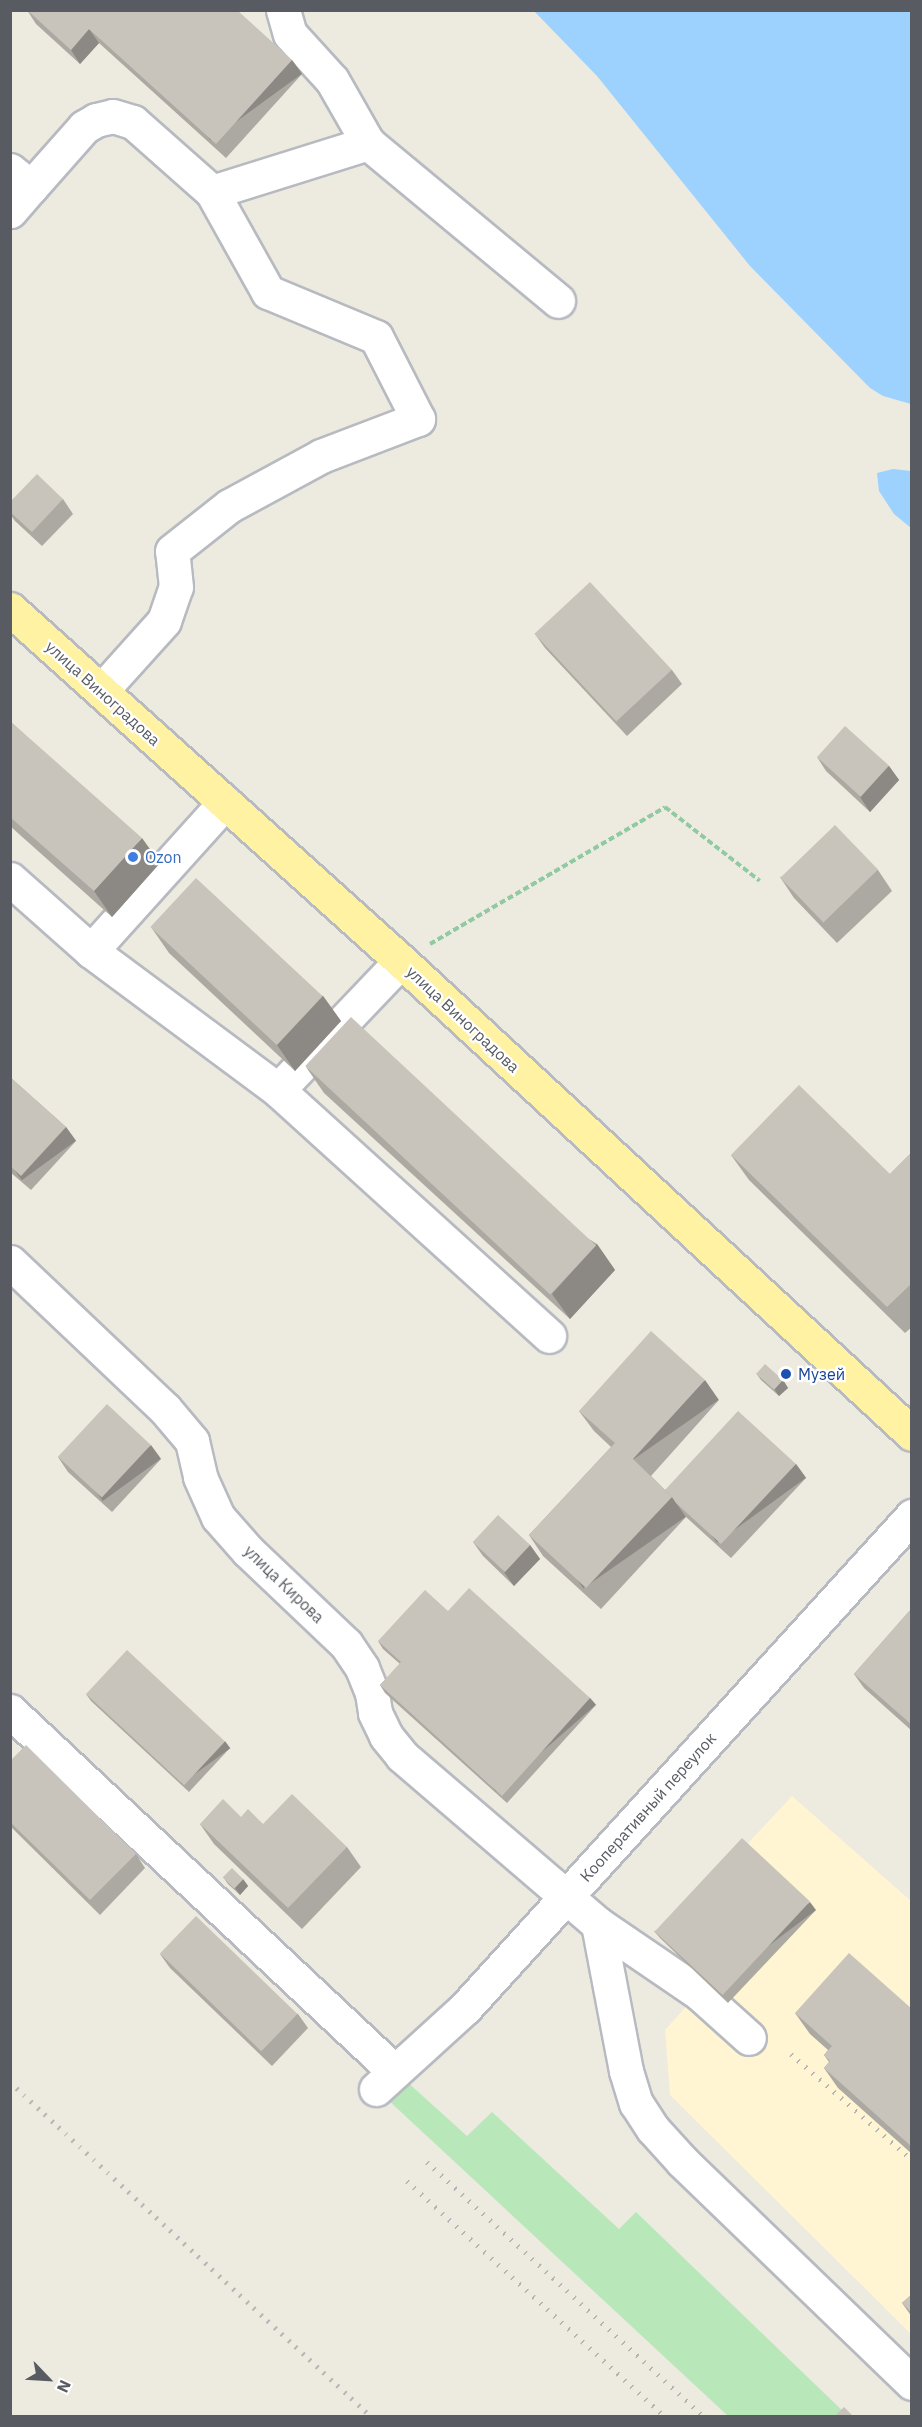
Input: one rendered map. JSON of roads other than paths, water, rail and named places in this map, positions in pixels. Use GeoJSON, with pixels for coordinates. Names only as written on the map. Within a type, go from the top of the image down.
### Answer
{"type":"FeatureCollection","features":[{"type":"Feature","properties":{"kind":"main road","name":"улица Виноградова"},"geometry":{"type":"LineString","coordinates":[[10,609],[401,961],[912,1434]]}},
{"type":"Feature","properties":{"kind":"street"},"geometry":{"type":"LineString","coordinates":[[283,10],[290,34],[332,80],[368,143],[558,301]]}},
{"type":"Feature","properties":{"kind":"street"},"geometry":{"type":"LineString","coordinates":[[17,189],[84,127],[96,120],[113,116],[133,122],[212,192],[268,292],[376,337],[417,419],[321,456],[229,506],[172,551],[176,587],[164,621],[101,691]]}},
{"type":"Feature","properties":{"kind":"street"},"geometry":{"type":"LineString","coordinates":[[212,192],[368,143]]}},
{"type":"Feature","properties":{"kind":"street"},"geometry":{"type":"LineString","coordinates":[[91,951],[225,802]]}},
{"type":"Feature","properties":{"kind":"street"},"geometry":{"type":"LineString","coordinates":[[10,879],[91,951],[278,1090],[549,1336]]}},
{"type":"Feature","properties":{"kind":"street"},"geometry":{"type":"LineString","coordinates":[[278,1090],[401,961]]}},
{"type":"Feature","properties":{"kind":"street","name":"улица Кирова"},"geometry":{"type":"LineString","coordinates":[[10,1262],[165,1409],[192,1441],[200,1476],[218,1517],[248,1551],[346,1644],[362,1668],[372,1693],[375,1713],[386,1736],[402,1756],[598,1924],[699,1993],[749,2038]]}},
{"type":"Feature","properties":{"kind":"street","name":"Кооперативный переулок"},"geometry":{"type":"LineString","coordinates":[[10,1711],[385,2080],[465,2008],[912,1516]]}},
{"type":"Feature","properties":{"kind":"street"},"geometry":{"type":"LineString","coordinates":[[598,1924],[626,2071],[636,2103],[653,2129],[683,2162],[912,2383]]}},
{"type":"Feature","properties":{"kind":"water"},"geometry":{"type":"Polygon","coordinates":[[[534,11],[911,11],[911,404],[883,396],[870,388],[750,266],[597,76],[534,11]]]}},
{"type":"Feature","properties":{"kind":"water"},"geometry":{"type":"Polygon","coordinates":[[[893,469],[911,471],[911,528],[894,514],[879,491],[877,473],[893,469]]]}},
{"type":"Feature","properties":{"kind":"railway"},"geometry":{"type":"LineString","coordinates":[[791,2054],[912,2160]]}},
{"type":"Feature","properties":{"kind":"railway"},"geometry":{"type":"LineString","coordinates":[[10,2082],[371,2416]]}},
{"type":"Feature","properties":{"kind":"railway"},"geometry":{"type":"LineString","coordinates":[[427,2162],[703,2416]]}},
{"type":"Feature","properties":{"kind":"railway"},"geometry":{"type":"LineString","coordinates":[[407,2181],[664,2416]]}},
{"type":"Feature","properties":{"kind":"place","name":"Ozon"},"geometry":{"type":"Point","coordinates":[133,857]}},
{"type":"Feature","properties":{"kind":"place","name":"Музей"},"geometry":{"type":"Point","coordinates":[786,1374]}}]}
